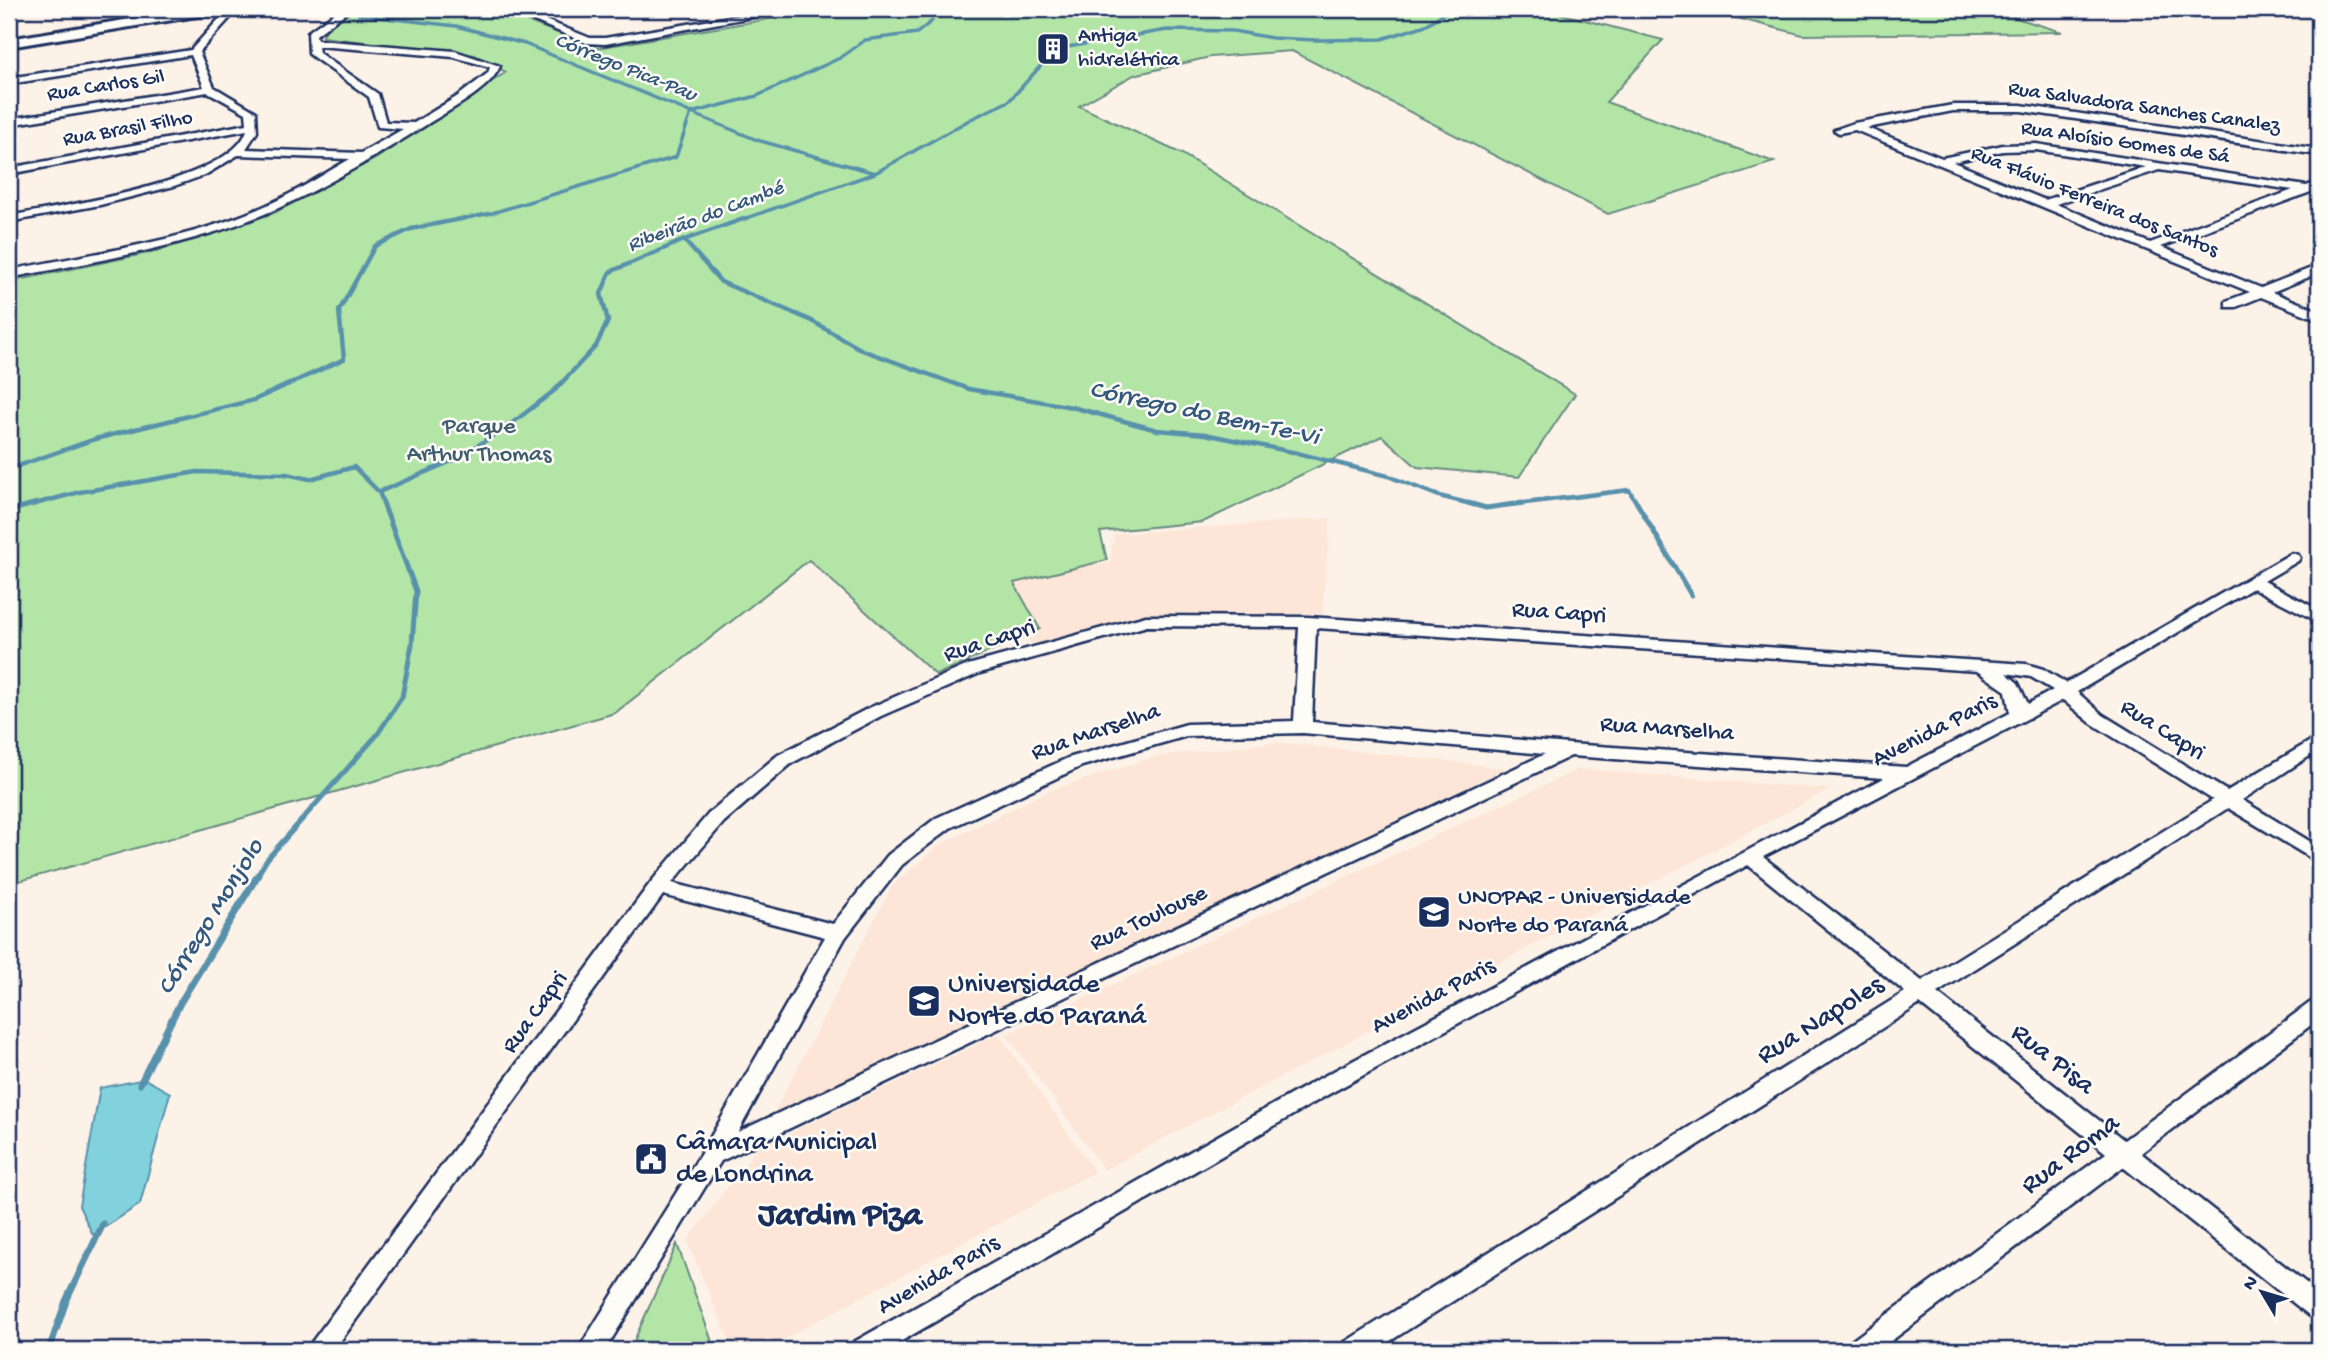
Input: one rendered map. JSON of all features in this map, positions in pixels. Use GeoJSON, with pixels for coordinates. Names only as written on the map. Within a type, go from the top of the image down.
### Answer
{"type":"FeatureCollection","features":[{"type":"Feature","properties":{"kind":"main road"},"geometry":{"type":"LineString","coordinates":[[9,37],[215,9]]}},
{"type":"Feature","properties":{"kind":"main road"},"geometry":{"type":"LineString","coordinates":[[9,43],[189,11]]}},
{"type":"Feature","properties":{"kind":"street"},"geometry":{"type":"LineString","coordinates":[[189,11],[243,9]]}},
{"type":"Feature","properties":{"kind":"street"},"geometry":{"type":"LineString","coordinates":[[346,9],[311,34],[314,54],[374,96],[382,125],[361,156]]}},
{"type":"Feature","properties":{"kind":"street"},"geometry":{"type":"LineString","coordinates":[[511,9],[589,41],[605,41],[792,9]]}},
{"type":"Feature","properties":{"kind":"street"},"geometry":{"type":"LineString","coordinates":[[9,81],[194,52],[231,11]]}},
{"type":"Feature","properties":{"kind":"street"},"geometry":{"type":"LineString","coordinates":[[9,274],[168,240],[231,222],[282,202],[462,98],[492,74],[495,66],[455,54],[312,43]]}},
{"type":"Feature","properties":{"kind":"street"},"geometry":{"type":"LineString","coordinates":[[9,219],[140,193],[209,168],[237,152],[248,141],[253,127],[251,112],[210,89],[194,52]]}},
{"type":"Feature","properties":{"kind":"street","name":"Rua Carlos Gil"},"geometry":{"type":"LineString","coordinates":[[9,122],[210,89]]}},
{"type":"Feature","properties":{"kind":"street","name":"Rua Salvadora Sanches Canalez"},"geometry":{"type":"LineString","coordinates":[[1839,130],[1953,108],[2021,108],[2319,152]]}},
{"type":"Feature","properties":{"kind":"street"},"geometry":{"type":"LineString","coordinates":[[382,125],[416,126]]}},
{"type":"Feature","properties":{"kind":"street","name":"Rua Flávio Ferreira dos Santos"},"geometry":{"type":"LineString","coordinates":[[1854,126],[2319,316]]}},
{"type":"Feature","properties":{"kind":"street","name":"Rua Brasil Filho"},"geometry":{"type":"LineString","coordinates":[[9,171],[253,127]]}},
{"type":"Feature","properties":{"kind":"street","name":"Rua Aloísio Gomes de Sá"},"geometry":{"type":"LineString","coordinates":[[1940,162],[2003,148],[2036,147],[2306,189]]}},
{"type":"Feature","properties":{"kind":"street"},"geometry":{"type":"LineString","coordinates":[[237,152],[361,156]]}},
{"type":"Feature","properties":{"kind":"street"},"geometry":{"type":"LineString","coordinates":[[2045,204],[2160,166]]}},
{"type":"Feature","properties":{"kind":"street"},"geometry":{"type":"LineString","coordinates":[[2150,247],[2319,185]]}},
{"type":"Feature","properties":{"kind":"street"},"geometry":{"type":"LineString","coordinates":[[2231,304],[2319,269]]}},
{"type":"Feature","properties":{"kind":"street","name":"Avenida Paris"},"geometry":{"type":"LineString","coordinates":[[863,1350],[1314,1092],[1749,856],[2018,718],[2292,558]]}},
{"type":"Feature","properties":{"kind":"street"},"geometry":{"type":"LineString","coordinates":[[2254,582],[2319,617]]}},
{"type":"Feature","properties":{"kind":"street","name":"Rua Capri"},"geometry":{"type":"LineString","coordinates":[[319,1350],[658,887],[717,817],[785,760],[875,712],[974,669],[1146,621],[1308,622],[1978,666],[2041,673],[2057,683],[2097,719],[2319,856]]}},
{"type":"Feature","properties":{"kind":"street"},"geometry":{"type":"LineString","coordinates":[[1303,727],[1308,622]]}},
{"type":"Feature","properties":{"kind":"street","name":"Rua Capri"},"geometry":{"type":"LineString","coordinates":[[1978,666],[2009,683],[2017,692],[2020,701],[2018,718]]}},
{"type":"Feature","properties":{"kind":"street","name":"Rua Marselha"},"geometry":{"type":"LineString","coordinates":[[591,1350],[713,1154],[838,933],[895,860],[943,822],[1075,762],[1187,730],[1303,727],[1569,750],[1910,773]]}},
{"type":"Feature","properties":{"kind":"street","name":"Rua Napoles"},"geometry":{"type":"LineString","coordinates":[[1354,1350],[2319,742]]}},
{"type":"Feature","properties":{"kind":"street","name":"Rua Toulouse"},"geometry":{"type":"LineString","coordinates":[[713,1154],[1569,750]]}},
{"type":"Feature","properties":{"kind":"street","name":"Rua Pisa"},"geometry":{"type":"LineString","coordinates":[[1749,856],[2319,1308]]}},
{"type":"Feature","properties":{"kind":"street"},"geometry":{"type":"LineString","coordinates":[[658,887],[838,933]]}},
{"type":"Feature","properties":{"kind":"street","name":"Rua Roma"},"geometry":{"type":"LineString","coordinates":[[1859,1350],[2319,1008]]}},
{"type":"Feature","properties":{"kind":"shaded area"},"geometry":{"type":"Polygon","coordinates":[[[1331,518],[1322,614],[1139,615],[1032,645],[983,579],[1110,563],[1114,534],[1331,518]]]}},
{"type":"Feature","properties":{"kind":"shaded area","name":"Universidade Norte do Paraná"},"geometry":{"type":"Polygon","coordinates":[[[1276,742],[1507,768],[772,1116],[892,886],[939,845],[1048,791],[1157,756],[1276,742]]]}},
{"type":"Feature","properties":{"kind":"shaded area","name":"UNOPAR - Universidade Norte do Paraná"},"geometry":{"type":"Polygon","coordinates":[[[1579,769],[1831,789],[1104,1170],[1006,1034],[1579,769]]]}},
{"type":"Feature","properties":{"kind":"shaded area"},"geometry":{"type":"Polygon","coordinates":[[[999,1034],[1095,1172],[763,1350],[733,1350],[687,1241],[756,1149],[999,1034]]]}},
{"type":"Feature","properties":{"kind":"green space","name":"Parque Arthur Thomas"},"geometry":{"type":"Polygon","coordinates":[[[355,9],[495,9],[597,48],[811,12],[808,9],[1542,9],[1663,40],[1606,102],[1774,162],[1608,214],[1292,51],[1210,57],[1134,75],[1079,106],[1182,154],[1575,394],[1519,477],[1417,467],[1382,436],[1203,522],[1100,532],[1107,560],[1014,583],[1040,629],[936,675],[809,560],[615,713],[9,884],[9,282],[158,251],[274,213],[377,158],[506,72],[475,55],[322,37],[328,27],[355,9]]]}},
{"type":"Feature","properties":{"kind":"green space"},"geometry":{"type":"Polygon","coordinates":[[[1702,9],[1987,9],[2062,32],[1803,35],[1702,9]]]}},
{"type":"Feature","properties":{"kind":"green space"},"geometry":{"type":"Polygon","coordinates":[[[677,1244],[715,1350],[630,1350],[677,1244]]]}},
{"type":"Feature","properties":{"kind":"water"},"geometry":{"type":"Polygon","coordinates":[[[145,1079],[170,1093],[140,1204],[93,1235],[79,1206],[100,1088],[145,1079]]]}},
{"type":"Feature","properties":{"kind":"waterway","name":"Ribeirão do Cambé"},"geometry":{"type":"LineString","coordinates":[[875,173],[971,119],[1009,101],[1045,61],[1062,48],[1167,30],[1233,31],[1272,38],[1316,40],[1382,39],[1426,25],[1450,9]]}},
{"type":"Feature","properties":{"kind":"waterway","name":"Córrego Pica-Pau"},"geometry":{"type":"LineString","coordinates":[[359,15],[456,26],[525,44],[691,113]]}},
{"type":"Feature","properties":{"kind":"waterway"},"geometry":{"type":"LineString","coordinates":[[691,113],[757,96],[840,58],[865,40],[917,33],[932,21]]}},
{"type":"Feature","properties":{"kind":"waterway"},"geometry":{"type":"LineString","coordinates":[[457,220],[492,213],[676,157],[691,113]]}},
{"type":"Feature","properties":{"kind":"waterway","name":"Córrego Pica-Pau"},"geometry":{"type":"LineString","coordinates":[[691,113],[757,140],[875,173]]}},
{"type":"Feature","properties":{"kind":"waterway","name":"Ribeirão do Cambé"},"geometry":{"type":"LineString","coordinates":[[741,220],[875,173]]}},
{"type":"Feature","properties":{"kind":"waterway"},"geometry":{"type":"LineString","coordinates":[[9,469],[95,439],[254,400],[344,359],[339,311],[375,246],[411,229],[466,218]]}},
{"type":"Feature","properties":{"kind":"waterway","name":"Ribeirão do Cambé"},"geometry":{"type":"LineString","coordinates":[[684,240],[746,218]]}},
{"type":"Feature","properties":{"kind":"waterway","name":"Ribeirão do Cambé"},"geometry":{"type":"LineString","coordinates":[[379,492],[459,458],[515,421],[555,390],[596,346],[608,321],[601,294],[610,272],[684,240]]}},
{"type":"Feature","properties":{"kind":"waterway","name":"Córrego do Bem-Te-Vi"},"geometry":{"type":"LineString","coordinates":[[684,240],[721,282],[810,320],[862,350],[969,389],[1072,407],[1157,430],[1205,434],[1297,453],[1388,476],[1439,496],[1475,505]]}},
{"type":"Feature","properties":{"kind":"waterway","name":"Ribeirão do Cambé"},"geometry":{"type":"LineString","coordinates":[[31,505],[80,492],[197,472],[286,474],[310,479],[354,467],[379,492]]}},
{"type":"Feature","properties":{"kind":"waterway","name":"Córrego do Bem-Te-Vi"},"geometry":{"type":"LineString","coordinates":[[1509,505],[1629,490],[1638,505]]}},
{"type":"Feature","properties":{"kind":"waterway","name":"Córrego Monjolo"},"geometry":{"type":"LineString","coordinates":[[379,492],[384,505]]}},
{"type":"Feature","properties":{"kind":"waterway","name":"Ribeirão do Cambé"},"geometry":{"type":"LineString","coordinates":[[9,511],[37,503]]}},
{"type":"Feature","properties":{"kind":"waterway","name":"Córrego Monjolo"},"geometry":{"type":"LineString","coordinates":[[257,876],[268,858],[377,735],[402,697],[412,644],[416,591],[383,503]]}},
{"type":"Feature","properties":{"kind":"waterway","name":"Córrego do Bem-Te-Vi"},"geometry":{"type":"LineString","coordinates":[[1468,503],[1486,508],[1522,503]]}},
{"type":"Feature","properties":{"kind":"waterway","name":"Córrego do Bem-Te-Vi"},"geometry":{"type":"LineString","coordinates":[[1637,503],[1691,595]]}},
{"type":"Feature","properties":{"kind":"waterway","name":"Córrego Monjolo"},"geometry":{"type":"LineString","coordinates":[[140,1084],[180,1003],[258,875]]}},
{"type":"Feature","properties":{"kind":"waterway","name":"Córrego Monjolo"},"geometry":{"type":"LineString","coordinates":[[49,1350],[66,1301],[103,1224]]}},
{"type":"Feature","properties":{"kind":"place","name":"Antiga hidrelétrica"},"geometry":{"type":"Point","coordinates":[1053,49]}},
{"type":"Feature","properties":{"kind":"place","name":"UNOPAR - Universidade Norte do Paraná"},"geometry":{"type":"Point","coordinates":[1434,912]}},
{"type":"Feature","properties":{"kind":"place","name":"Universidade Norte do Paraná"},"geometry":{"type":"Point","coordinates":[924,1001]}},
{"type":"Feature","properties":{"kind":"place","name":"Câmara Municipal de Londrina"},"geometry":{"type":"Point","coordinates":[651,1159]}},
{"type":"Feature","properties":{"kind":"district","name":"Jardim Piza"},"geometry":{"type":"Point","coordinates":[840,1217]}}]}
